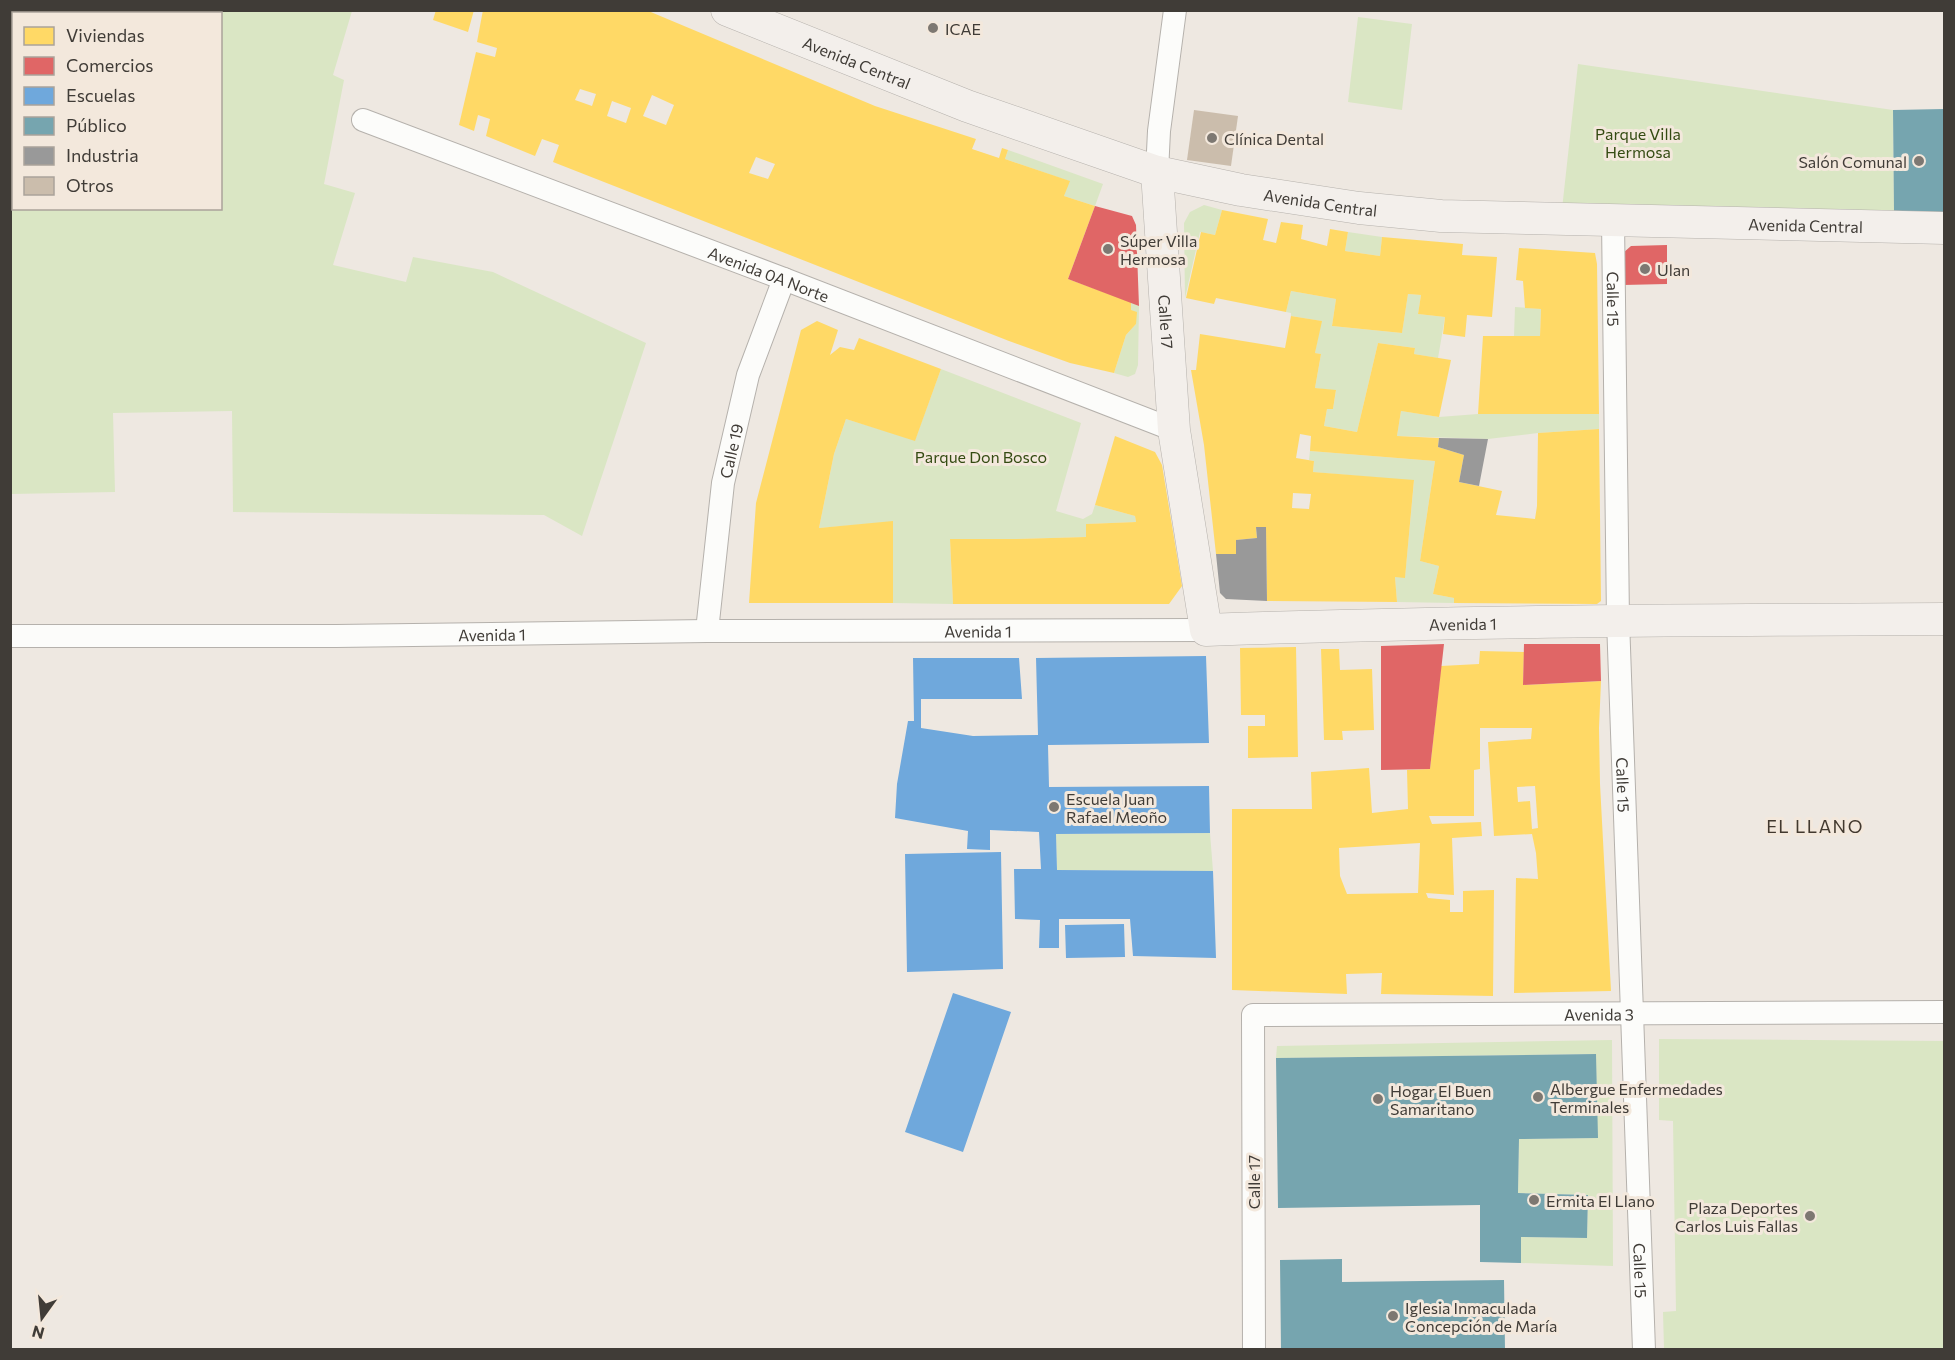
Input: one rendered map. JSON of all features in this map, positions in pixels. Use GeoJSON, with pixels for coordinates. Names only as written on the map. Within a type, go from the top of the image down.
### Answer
{"type":"FeatureCollection","features":[{"type":"Feature","properties":{"kind":"main road","name":"Avenida Central"},"geometry":{"type":"LineString","coordinates":[[727,10],[967,106],[1157,172],[1241,190],[1359,208],[1441,216],[1944,228]]}},
{"type":"Feature","properties":{"kind":"main road","name":"Calle 17"},"geometry":{"type":"LineString","coordinates":[[1157,172],[1174,430],[1206,630]]}},
{"type":"Feature","properties":{"kind":"main road","name":"Avenida 1"},"geometry":{"type":"LineString","coordinates":[[1206,630],[1618,620],[1944,619]]}},
{"type":"Feature","properties":{"kind":"street","name":"Calle 17"},"geometry":{"type":"LineString","coordinates":[[1157,172],[1159,131],[1174,10]]}},
{"type":"Feature","properties":{"kind":"street","name":"Avenida 0A Norte"},"geometry":{"type":"LineString","coordinates":[[363,120],[1174,430]]}},
{"type":"Feature","properties":{"kind":"street","name":"Calle 15"},"geometry":{"type":"LineString","coordinates":[[1613,221],[1618,620],[1634,1013],[1644,1350]]}},
{"type":"Feature","properties":{"kind":"street","name":"Calle 19"},"geometry":{"type":"LineString","coordinates":[[707,631],[723,483],[748,375],[784,279]]}},
{"type":"Feature","properties":{"kind":"street","name":"Avenida 1"},"geometry":{"type":"LineString","coordinates":[[10,636],[1206,630]]}},
{"type":"Feature","properties":{"kind":"street","name":"Avenida 3"},"geometry":{"type":"LineString","coordinates":[[1253,1015],[1944,1012]]}},
{"type":"Feature","properties":{"kind":"street","name":"Calle 17"},"geometry":{"type":"LineString","coordinates":[[1253,1015],[1254,1350]]}},
{"type":"Feature","properties":{"kind":"green space"},"geometry":{"type":"Polygon","coordinates":[[[10,11],[352,11],[333,75],[344,80],[324,184],[355,193],[333,265],[406,282],[413,257],[493,272],[646,343],[582,536],[544,515],[233,512],[232,411],[113,413],[115,492],[11,494],[10,11]]]}},
{"type":"Feature","properties":{"kind":"green space"},"geometry":{"type":"Polygon","coordinates":[[[1358,17],[1412,24],[1402,110],[1348,102],[1358,17]]]}},
{"type":"Feature","properties":{"kind":"green space","name":"Parque Villa Hermosa"},"geometry":{"type":"Polygon","coordinates":[[[1578,64],[1893,110],[1894,212],[1562,209],[1578,64]]]}},
{"type":"Feature","properties":{"kind":"green space"},"geometry":{"type":"Polygon","coordinates":[[[1008,150],[1103,184],[1095,206],[1064,196],[1069,181],[1005,159],[1008,150]]]}},
{"type":"Feature","properties":{"kind":"green space"},"geometry":{"type":"Polygon","coordinates":[[[1204,205],[1222,210],[1215,235],[1200,232],[1185,298],[1184,223],[1190,212],[1204,205]]]}},
{"type":"Feature","properties":{"kind":"green space"},"geometry":{"type":"Polygon","coordinates":[[[1348,232],[1382,237],[1380,256],[1345,251],[1348,232]]]}},
{"type":"Feature","properties":{"kind":"green space"},"geometry":{"type":"Polygon","coordinates":[[[1291,291],[1336,299],[1332,326],[1402,333],[1408,294],[1421,295],[1418,314],[1445,317],[1438,358],[1414,354],[1415,348],[1378,343],[1357,432],[1324,426],[1327,409],[1333,409],[1336,391],[1315,388],[1321,354],[1315,353],[1321,321],[1291,316],[1291,313],[1286,312],[1291,291]]]}},
{"type":"Feature","properties":{"kind":"green space"},"geometry":{"type":"Polygon","coordinates":[[[1131,302],[1139,306],[1138,365],[1135,374],[1128,377],[1114,373],[1126,335],[1136,324],[1131,302]]]}},
{"type":"Feature","properties":{"kind":"green space"},"geometry":{"type":"Polygon","coordinates":[[[1515,307],[1541,309],[1540,336],[1514,336],[1515,307]]]}},
{"type":"Feature","properties":{"kind":"green space","name":"Parque Don Bosco"},"geometry":{"type":"Polygon","coordinates":[[[941,369],[1081,423],[1056,511],[1083,519],[1092,514],[1095,505],[1135,516],[1136,522],[1086,524],[1086,537],[950,539],[953,604],[893,603],[892,522],[819,528],[834,454],[846,419],[915,440],[941,369]]]}},
{"type":"Feature","properties":{"kind":"green space"},"geometry":{"type":"Polygon","coordinates":[[[1401,411],[1439,417],[1478,414],[1599,414],[1599,429],[1488,439],[1397,436],[1401,411]]]}},
{"type":"Feature","properties":{"kind":"green space"},"geometry":{"type":"Polygon","coordinates":[[[1310,451],[1435,461],[1420,561],[1439,566],[1433,594],[1454,598],[1454,603],[1397,602],[1395,577],[1405,577],[1414,481],[1313,472],[1314,461],[1309,460],[1310,451]]]}},
{"type":"Feature","properties":{"kind":"green space"},"geometry":{"type":"Polygon","coordinates":[[[1210,833],[1213,871],[1057,870],[1056,834],[1210,833]]]}},
{"type":"Feature","properties":{"kind":"green space","name":"Plaza Deportes Carlos Luis Fallas"},"geometry":{"type":"Polygon","coordinates":[[[1659,1039],[1944,1041],[1944,1349],[1664,1349],[1663,1312],[1676,1311],[1673,1121],[1659,1120],[1659,1039]]]}},
{"type":"Feature","properties":{"kind":"green space"},"geometry":{"type":"Polygon","coordinates":[[[1612,1040],[1613,1266],[1521,1263],[1521,1237],[1587,1238],[1588,1195],[1518,1193],[1519,1139],[1597,1138],[1596,1054],[1276,1058],[1277,1046],[1612,1040]]]}},
{"type":"Feature","properties":{"kind":"building: Viviendas"},"geometry":{"type":"Polygon","coordinates":[[[436,10],[474,10],[468,32],[433,20],[436,10]]]}},
{"type":"Feature","properties":{"kind":"building: Viviendas"},"geometry":{"type":"Polygon","coordinates":[[[483,10],[646,10],[875,106],[976,139],[972,149],[999,158],[1002,148],[1008,150],[1005,159],[1070,181],[1064,196],[1095,206],[1068,279],[1131,302],[1131,310],[1137,312],[1136,324],[1126,335],[1114,373],[1070,363],[1009,341],[553,162],[559,145],[542,139],[535,156],[486,136],[490,119],[478,115],[474,131],[459,125],[476,52],[495,57],[497,48],[477,42],[483,10]],[[580,89],[575,100],[592,106],[596,94],[580,89]],[[652,95],[643,116],[666,125],[674,105],[652,95]],[[612,101],[607,116],[626,123],[631,108],[612,101]],[[756,157],[749,173],[768,179],[775,164],[756,157]]]}},
{"type":"Feature","properties":{"kind":"building: Viviendas"},"geometry":{"type":"Polygon","coordinates":[[[1222,210],[1268,219],[1263,240],[1276,243],[1281,222],[1303,225],[1301,239],[1327,246],[1330,229],[1348,232],[1345,251],[1380,256],[1382,237],[1463,244],[1462,255],[1497,257],[1492,317],[1467,315],[1465,337],[1443,334],[1445,317],[1418,314],[1421,295],[1408,294],[1402,333],[1332,326],[1336,299],[1291,291],[1286,312],[1216,298],[1214,304],[1186,298],[1201,232],[1215,235],[1222,210]]]}},
{"type":"Feature","properties":{"kind":"building: Viviendas"},"geometry":{"type":"Polygon","coordinates":[[[1519,248],[1595,253],[1599,414],[1478,414],[1483,336],[1540,336],[1541,309],[1525,308],[1523,281],[1516,280],[1519,248]]]}},
{"type":"Feature","properties":{"kind":"building: Viviendas"},"geometry":{"type":"Polygon","coordinates":[[[1291,316],[1322,321],[1315,353],[1321,354],[1315,388],[1336,390],[1333,409],[1327,409],[1324,426],[1357,432],[1378,343],[1415,348],[1414,354],[1451,360],[1439,417],[1401,411],[1397,436],[1439,438],[1438,447],[1464,455],[1459,482],[1502,491],[1496,515],[1535,519],[1538,433],[1599,429],[1601,601],[1597,604],[1454,603],[1454,598],[1433,594],[1439,566],[1420,561],[1435,461],[1310,451],[1311,436],[1300,434],[1296,458],[1314,461],[1313,472],[1414,480],[1405,578],[1395,577],[1397,602],[1267,601],[1266,527],[1256,527],[1257,538],[1236,540],[1236,554],[1216,554],[1204,445],[1191,370],[1196,370],[1200,334],[1285,348],[1291,316]],[[1293,493],[1292,508],[1309,509],[1311,494],[1293,493]]]}},
{"type":"Feature","properties":{"kind":"building: Viviendas"},"geometry":{"type":"Polygon","coordinates":[[[817,321],[838,330],[830,355],[840,347],[854,350],[859,338],[941,369],[915,441],[846,419],[834,454],[819,528],[893,521],[893,603],[749,603],[756,503],[801,330],[817,321]]]}},
{"type":"Feature","properties":{"kind":"building: Viviendas"},"geometry":{"type":"Polygon","coordinates":[[[1115,436],[1155,452],[1162,465],[1182,586],[1169,604],[953,604],[950,539],[1086,537],[1086,524],[1136,522],[1135,516],[1095,505],[1115,436]]]}},
{"type":"Feature","properties":{"kind":"building: Viviendas"},"geometry":{"type":"Polygon","coordinates":[[[1296,647],[1298,757],[1248,758],[1248,726],[1265,726],[1265,715],[1241,715],[1240,648],[1296,647]]]}},
{"type":"Feature","properties":{"kind":"building: Viviendas"},"geometry":{"type":"Polygon","coordinates":[[[1321,649],[1339,649],[1340,670],[1372,669],[1374,730],[1342,731],[1343,740],[1324,740],[1321,649]]]}},
{"type":"Feature","properties":{"kind":"building: Viviendas"},"geometry":{"type":"Polygon","coordinates":[[[1480,651],[1524,652],[1523,685],[1601,681],[1600,784],[1611,991],[1514,993],[1516,878],[1538,879],[1536,853],[1532,834],[1494,836],[1488,742],[1531,739],[1532,728],[1480,728],[1480,769],[1474,770],[1474,816],[1429,816],[1432,824],[1481,822],[1482,836],[1452,838],[1454,895],[1426,893],[1428,898],[1450,900],[1450,912],[1463,912],[1463,891],[1494,890],[1493,996],[1381,994],[1382,973],[1346,974],[1347,994],[1232,990],[1232,809],[1312,809],[1311,772],[1369,768],[1372,813],[1408,809],[1407,770],[1430,769],[1441,666],[1479,664],[1480,651]],[[1535,786],[1517,787],[1518,802],[1530,801],[1532,829],[1538,828],[1535,786]],[[1420,843],[1339,848],[1340,876],[1347,894],[1418,893],[1420,843]]]}},
{"type":"Feature","properties":{"kind":"building: Comercios","name":"Súper Villa Hermosa"},"geometry":{"type":"Polygon","coordinates":[[[1095,206],[1132,216],[1136,225],[1139,306],[1068,279],[1095,206]]]}},
{"type":"Feature","properties":{"kind":"building: Comercios","name":"Ulan"},"geometry":{"type":"Polygon","coordinates":[[[1667,245],[1667,284],[1623,285],[1623,253],[1631,246],[1667,245]]]}},
{"type":"Feature","properties":{"kind":"building: Comercios"},"geometry":{"type":"Polygon","coordinates":[[[1444,644],[1430,769],[1381,770],[1381,646],[1444,644]]]}},
{"type":"Feature","properties":{"kind":"building: Comercios"},"geometry":{"type":"Polygon","coordinates":[[[1524,644],[1600,644],[1601,681],[1523,685],[1524,644]]]}},
{"type":"Feature","properties":{"kind":"building: Escuelas"},"geometry":{"type":"Polygon","coordinates":[[[1206,656],[1209,743],[1048,745],[1049,787],[1209,786],[1210,833],[1056,834],[1057,870],[1213,871],[1216,958],[1133,956],[1130,919],[1059,919],[1059,948],[1039,948],[1040,920],[1015,919],[1014,869],[1041,869],[1039,832],[990,830],[990,850],[967,849],[968,831],[895,818],[897,784],[908,721],[914,721],[913,658],[1019,658],[1022,699],[921,699],[921,728],[973,736],[1038,735],[1036,658],[1206,656]]]}},
{"type":"Feature","properties":{"kind":"building: Escuelas"},"geometry":{"type":"Polygon","coordinates":[[[1001,852],[1003,969],[907,972],[905,854],[1001,852]]]}},
{"type":"Feature","properties":{"kind":"building: Escuelas"},"geometry":{"type":"Polygon","coordinates":[[[1124,924],[1125,957],[1066,958],[1065,925],[1124,924]]]}},
{"type":"Feature","properties":{"kind":"building: Escuelas"},"geometry":{"type":"Polygon","coordinates":[[[953,993],[1011,1012],[963,1152],[905,1132],[953,993]]]}},
{"type":"Feature","properties":{"kind":"building: Público","name":"Salón Comunal"},"geometry":{"type":"Polygon","coordinates":[[[1944,109],[1944,212],[1894,212],[1893,110],[1944,109]]]}},
{"type":"Feature","properties":{"kind":"building: Público","name":"Hogar El Buen Samaritano"},"geometry":{"type":"Polygon","coordinates":[[[1596,1054],[1598,1138],[1519,1139],[1518,1193],[1588,1195],[1587,1238],[1521,1237],[1521,1263],[1480,1262],[1480,1205],[1278,1208],[1276,1058],[1596,1054]]]}},
{"type":"Feature","properties":{"kind":"building: Público","name":"Iglesia Inmaculada Concepción de María"},"geometry":{"type":"Polygon","coordinates":[[[1342,1259],[1342,1282],[1504,1280],[1505,1350],[1281,1350],[1280,1260],[1342,1259]]]}},
{"type":"Feature","properties":{"kind":"building: Industria"},"geometry":{"type":"Polygon","coordinates":[[[1439,438],[1488,439],[1479,486],[1459,482],[1464,455],[1438,447],[1439,438]]]}},
{"type":"Feature","properties":{"kind":"building: Industria"},"geometry":{"type":"Polygon","coordinates":[[[1256,527],[1266,527],[1267,601],[1226,599],[1220,593],[1216,554],[1236,554],[1236,540],[1257,538],[1256,527]]]}},
{"type":"Feature","properties":{"kind":"building: Otros","name":"Clínica Dental"},"geometry":{"type":"Polygon","coordinates":[[[1194,110],[1238,116],[1231,166],[1187,160],[1194,110]]]}},
{"type":"Feature","properties":{"kind":"place","name":"ICAE"},"geometry":{"type":"Point","coordinates":[933,28]}},
{"type":"Feature","properties":{"kind":"place","name":"Clínica Dental"},"geometry":{"type":"Point","coordinates":[1212,138]}},
{"type":"Feature","properties":{"kind":"place","name":"Salón Comunal"},"geometry":{"type":"Point","coordinates":[1919,161]}},
{"type":"Feature","properties":{"kind":"place","name":"Súper Villa Hermosa"},"geometry":{"type":"Point","coordinates":[1108,249]}},
{"type":"Feature","properties":{"kind":"place","name":"Ulan"},"geometry":{"type":"Point","coordinates":[1645,269]}},
{"type":"Feature","properties":{"kind":"place","name":"Escuela Juan Rafael Meoño"},"geometry":{"type":"Point","coordinates":[1054,807]}},
{"type":"Feature","properties":{"kind":"place","name":"Albergue Enfermedades Terminales"},"geometry":{"type":"Point","coordinates":[1538,1097]}},
{"type":"Feature","properties":{"kind":"place","name":"Hogar El Buen Samaritano"},"geometry":{"type":"Point","coordinates":[1378,1099]}},
{"type":"Feature","properties":{"kind":"place","name":"Ermita El Llano"},"geometry":{"type":"Point","coordinates":[1534,1200]}},
{"type":"Feature","properties":{"kind":"place","name":"Plaza Deportes Carlos Luis Fallas"},"geometry":{"type":"Point","coordinates":[1810,1216]}},
{"type":"Feature","properties":{"kind":"place","name":"Iglesia Inmaculada Concepción de María"},"geometry":{"type":"Point","coordinates":[1393,1316]}},
{"type":"Feature","properties":{"kind":"district","name":"EL LLANO"},"geometry":{"type":"Point","coordinates":[1815,826]}}]}
